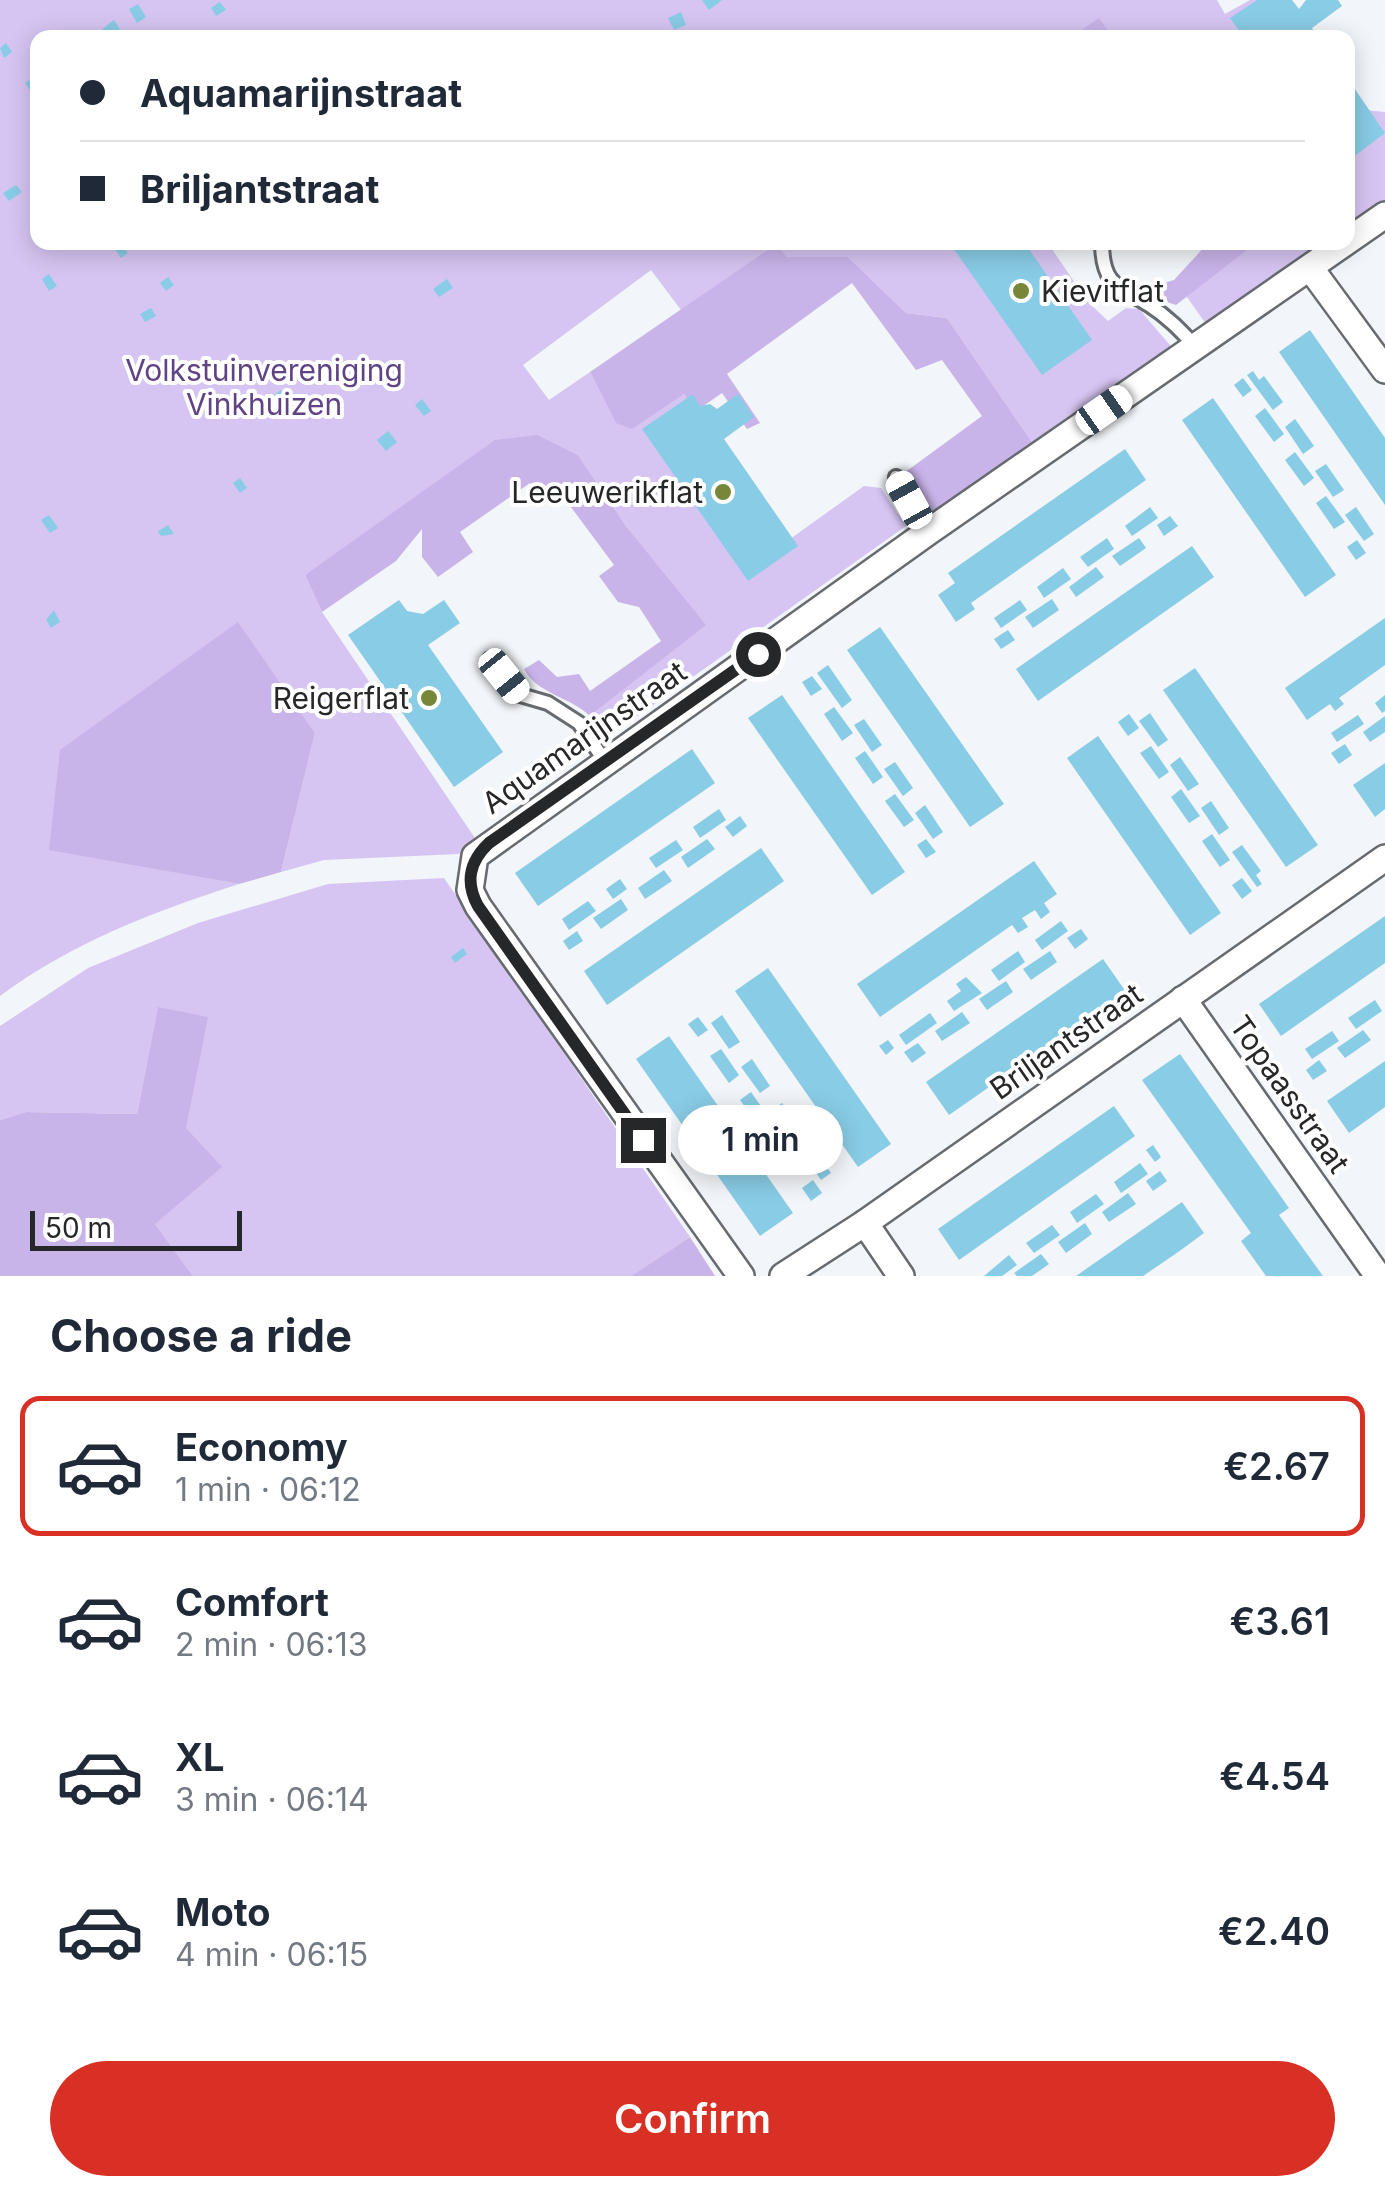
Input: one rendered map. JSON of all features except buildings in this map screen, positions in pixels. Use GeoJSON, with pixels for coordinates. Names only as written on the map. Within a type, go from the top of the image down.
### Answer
{"type":"FeatureCollection","features":[{"type":"Feature","properties":{"kind":"street","name":"Aquamarijnstraat"},"geometry":{"type":"LineString","coordinates":[[1355,237],[1385,216]]}},
{"type":"Feature","properties":{"kind":"street","name":"Aquamarijnstraat"},"geometry":{"type":"LineString","coordinates":[[742,1276],[478,906],[470,890],[475,856],[928,532],[1337,250]]}},
{"type":"Feature","properties":{"kind":"street"},"geometry":{"type":"LineString","coordinates":[[1311,268],[1385,370]]}},
{"type":"Feature","properties":{"kind":"street","name":"Briljantstraat"},"geometry":{"type":"LineString","coordinates":[[782,1276],[865,1223],[1385,858]]}},
{"type":"Feature","properties":{"kind":"street","name":"Topaasstraat"},"geometry":{"type":"LineString","coordinates":[[1183,998],[1378,1276]]}},
{"type":"Feature","properties":{"kind":"street"},"geometry":{"type":"LineString","coordinates":[[865,1223],[901,1276]]}},
{"type":"Feature","properties":{"kind":"lane"},"geometry":{"type":"LineString","coordinates":[[1102,250],[1102,265],[1118,290],[1173,322],[1198,349]]}},
{"type":"Feature","properties":{"kind":"lane"},"geometry":{"type":"LineString","coordinates":[[896,477],[928,532]]}},
{"type":"Feature","properties":{"kind":"lane"},"geometry":{"type":"LineString","coordinates":[[490,659],[518,694],[548,703],[579,723],[606,763]]}},
{"type":"Feature","properties":{"kind":"green space","name":"Volkstuinvereniging Vinkhuizen"},"geometry":{"type":"Polygon","coordinates":[[[0,0],[1217,0],[1225,14],[1250,0],[1288,0],[1309,30],[1108,30],[1099,19],[1083,30],[30,30],[30,250],[767,250],[681,310],[651,270],[523,365],[549,400],[590,372],[616,422],[684,394],[790,539],[864,486],[881,488],[906,526],[622,727],[597,730],[590,716],[705,625],[626,526],[578,455],[537,436],[305,575],[322,612],[477,841],[459,854],[324,860],[281,872],[315,733],[238,623],[50,849],[239,884],[85,944],[0,996],[0,0]]]}},
{"type":"Feature","properties":{"kind":"green space"},"geometry":{"type":"Polygon","coordinates":[[[1355,96],[1364,110],[1385,112],[1385,207],[1355,228],[1355,96]]]}},
{"type":"Feature","properties":{"kind":"green space"},"geometry":{"type":"Polygon","coordinates":[[[781,250],[1053,250],[1087,301],[1108,321],[1126,308],[1139,309],[1175,351],[1036,448],[947,318],[906,313],[848,257],[787,257],[781,250]]]}},
{"type":"Feature","properties":{"kind":"green space"},"geometry":{"type":"Polygon","coordinates":[[[1246,250],[1322,250],[1208,327],[1187,297],[1189,291],[1246,250]]]}},
{"type":"Feature","properties":{"kind":"green space"},"geometry":{"type":"Polygon","coordinates":[[[444,878],[690,1237],[631,1276],[193,1276],[155,1224],[186,1128],[158,1008],[137,1114],[26,1112],[0,1120],[0,1026],[88,968],[198,923],[328,884],[444,878]]]}},
{"type":"Feature","properties":{"kind":"shaded area"},"geometry":{"type":"Polygon","coordinates":[[[1099,18],[1108,30],[1082,30],[1099,18]]]}},
{"type":"Feature","properties":{"kind":"shaded area"},"geometry":{"type":"Polygon","coordinates":[[[767,250],[781,250],[787,257],[848,257],[906,313],[947,318],[1036,448],[934,518],[904,473],[982,416],[942,360],[916,370],[852,283],[727,374],[760,423],[747,429],[722,393],[696,411],[684,394],[632,429],[616,423],[590,372],[767,250]]]}},
{"type":"Feature","properties":{"kind":"shaded area"},"geometry":{"type":"Polygon","coordinates":[[[1202,250],[1247,250],[1176,305],[1164,301],[1160,284],[1174,280],[1202,250]]]}},
{"type":"Feature","properties":{"kind":"shaded area"},"geometry":{"type":"Polygon","coordinates":[[[537,435],[578,455],[626,526],[706,625],[590,716],[545,690],[524,669],[539,660],[557,677],[579,674],[590,691],[661,641],[639,607],[618,602],[599,576],[614,565],[559,491],[543,499],[530,483],[460,532],[473,552],[438,577],[422,557],[422,529],[396,561],[322,612],[305,575],[495,440],[537,435]]]}},
{"type":"Feature","properties":{"kind":"shaded area"},"geometry":{"type":"Polygon","coordinates":[[[238,622],[315,733],[281,872],[239,884],[49,850],[60,750],[238,622]]]}},
{"type":"Feature","properties":{"kind":"shaded area"},"geometry":{"type":"Polygon","coordinates":[[[158,1007],[208,1017],[186,1128],[222,1167],[155,1224],[193,1276],[0,1276],[0,1120],[26,1112],[137,1114],[158,1007]]]}},
{"type":"Feature","properties":{"kind":"shaded area"},"geometry":{"type":"Polygon","coordinates":[[[690,1237],[715,1276],[631,1276],[690,1237]]]}},
{"type":"Feature","properties":{"kind":"place","name":"Kievitflat"},"geometry":{"type":"Point","coordinates":[1021,291]}},
{"type":"Feature","properties":{"kind":"place","name":"Leeuwerikflat"},"geometry":{"type":"Point","coordinates":[723,492]}},
{"type":"Feature","properties":{"kind":"place","name":"Reigerflat"},"geometry":{"type":"Point","coordinates":[429,698]}},
{"type":"Feature","properties":{"kind":"route"},"geometry":{"type":"LineString","coordinates":[[643,1140],[478,906],[470,890],[475,856],[758,654]]}}]}
